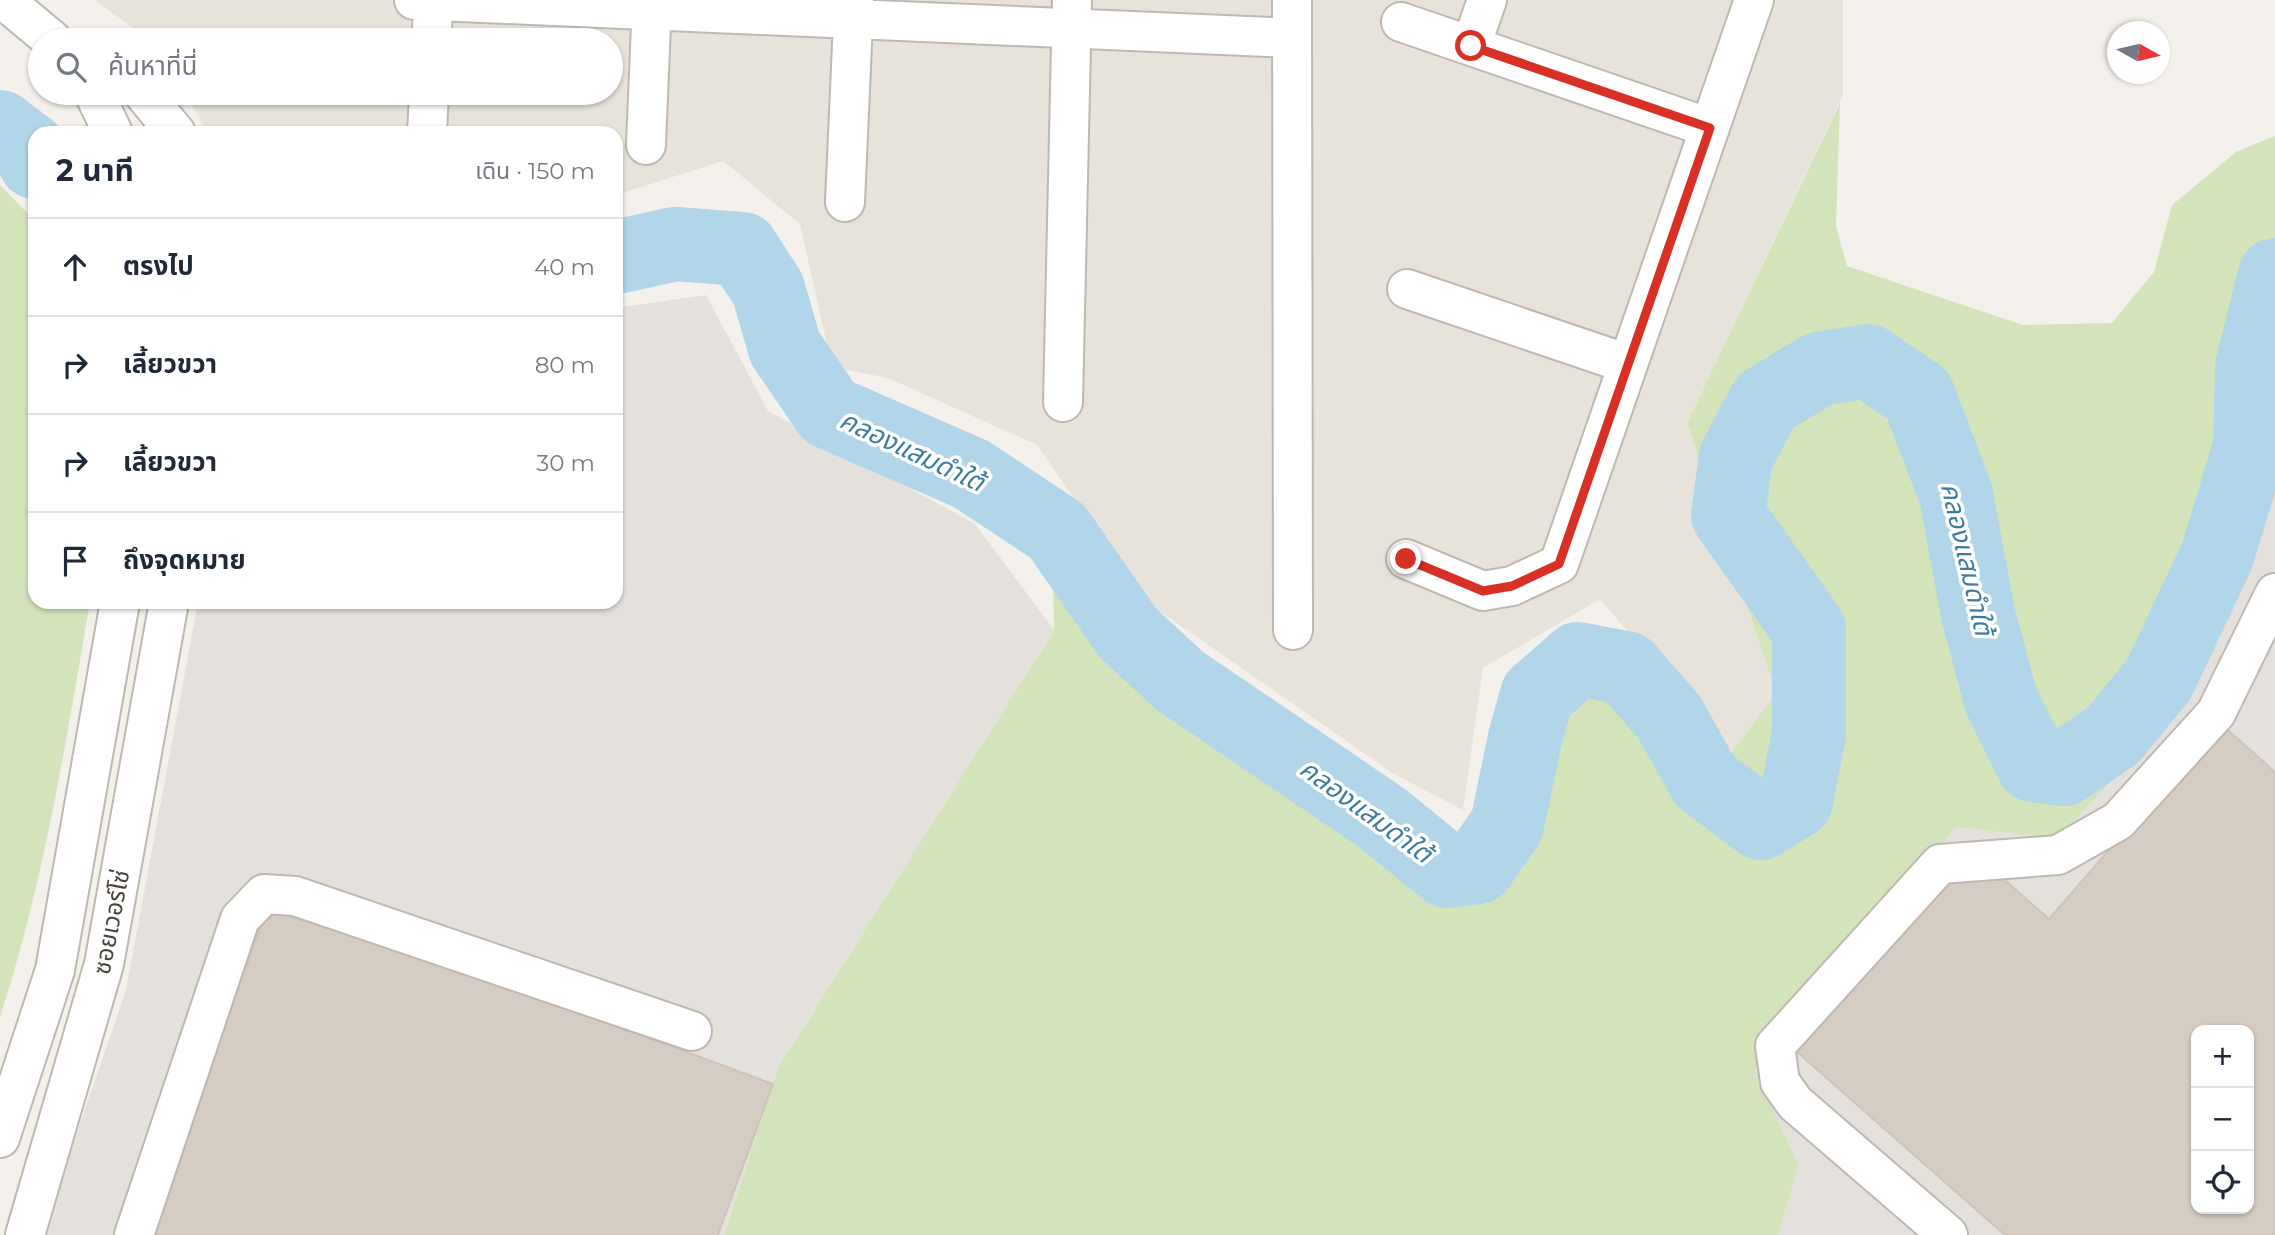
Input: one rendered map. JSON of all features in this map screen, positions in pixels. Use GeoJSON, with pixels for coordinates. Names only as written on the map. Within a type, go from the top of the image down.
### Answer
{"type":"FeatureCollection","features":[{"type":"Feature","properties":{"kind":"street"},"geometry":{"type":"LineString","coordinates":[[4,0],[38,28]]}},
{"type":"Feature","properties":{"kind":"street"},"geometry":{"type":"LineString","coordinates":[[414,0],[1072,14],[1292,38]]}},
{"type":"Feature","properties":{"kind":"street"},"geometry":{"type":"LineString","coordinates":[[432,28],[433,0]]}},
{"type":"Feature","properties":{"kind":"street"},"geometry":{"type":"LineString","coordinates":[[1292,0],[1293,630]]}},
{"type":"Feature","properties":{"kind":"street"},"geometry":{"type":"LineString","coordinates":[[1471,46],[1487,0]]}},
{"type":"Feature","properties":{"kind":"street"},"geometry":{"type":"LineString","coordinates":[[1406,559],[1483,591],[1512,586],[1559,564],[1754,0]]}},
{"type":"Feature","properties":{"kind":"street"},"geometry":{"type":"LineString","coordinates":[[646,145],[652,5]]}},
{"type":"Feature","properties":{"kind":"street"},"geometry":{"type":"LineString","coordinates":[[845,202],[853,10]]}},
{"type":"Feature","properties":{"kind":"street"},"geometry":{"type":"LineString","coordinates":[[1063,402],[1072,14]]}},
{"type":"Feature","properties":{"kind":"street"},"geometry":{"type":"LineString","coordinates":[[1401,22],[1710,128]]}},
{"type":"Feature","properties":{"kind":"street"},"geometry":{"type":"LineString","coordinates":[[100,105],[110,126]]}},
{"type":"Feature","properties":{"kind":"street"},"geometry":{"type":"LineString","coordinates":[[153,105],[170,126]]}},
{"type":"Feature","properties":{"kind":"street"},"geometry":{"type":"LineString","coordinates":[[427,126],[428,105]]}},
{"type":"Feature","properties":{"kind":"street"},"geometry":{"type":"LineString","coordinates":[[1407,289],[1628,364]]}},
{"type":"Feature","properties":{"kind":"street"},"geometry":{"type":"LineString","coordinates":[[1948,1235],[1795,1103],[1780,1083],[1775,1046],[1940,864],[2058,855],[2118,821],[2216,713],[2275,593]]}},
{"type":"Feature","properties":{"kind":"street","name":"ซอยเวอร์โซ่"},"geometry":{"type":"LineString","coordinates":[[0,1138],[55,970],[119,609]]}},
{"type":"Feature","properties":{"kind":"street","name":"ซอยเวอร์โซ่"},"geometry":{"type":"LineString","coordinates":[[25,1235],[104,964],[168,609]]}},
{"type":"Feature","properties":{"kind":"street"},"geometry":{"type":"LineString","coordinates":[[134,1235],[240,919],[264,894],[296,896],[692,1031]]}},
{"type":"Feature","properties":{"kind":"street"},"geometry":{"type":"LineString","coordinates":[[65,913],[113,917]]}},
{"type":"Feature","properties":{"kind":"shaded area"},"geometry":{"type":"Polygon","coordinates":[[[95,0],[1843,0],[1843,95],[1687,423],[1776,693],[1732,752],[1600,599],[1483,668],[1463,810],[1394,774],[1145,601],[1037,445],[888,378],[832,367],[800,224],[723,161],[623,193],[623,126],[203,126],[192,105],[623,105],[623,28],[133,28],[95,0]]]}},
{"type":"Feature","properties":{"kind":"shaded area"},"geometry":{"type":"Polygon","coordinates":[[[2251,270],[2275,273],[2275,1235],[1778,1235],[1799,1165],[1753,1070],[1956,826],[2058,838],[2262,513],[2223,509],[2251,270]]]}},
{"type":"Feature","properties":{"kind":"shaded area"},"geometry":{"type":"Polygon","coordinates":[[[706,295],[768,411],[975,524],[1055,631],[778,1068],[724,1235],[42,1235],[126,990],[197,609],[623,609],[623,307],[706,295]]]}},
{"type":"Feature","properties":{"kind":"green space"},"geometry":{"type":"Polygon","coordinates":[[[1840,103],[1836,226],[1847,266],[2023,325],[2112,323],[2154,272],[2172,205],[2236,152],[2275,136],[2275,273],[2251,270],[2223,509],[2263,514],[2166,722],[2058,838],[1956,827],[1754,1070],[1799,1165],[1778,1235],[724,1235],[778,1068],[1054,631],[1053,572],[1135,686],[1321,802],[1434,886],[1495,895],[1550,717],[1571,682],[1635,701],[1688,790],[1732,752],[1776,693],[1687,423],[1840,103]]]}},
{"type":"Feature","properties":{"kind":"green space"},"geometry":{"type":"Polygon","coordinates":[[[0,185],[28,214],[28,609],[89,609],[63,759],[41,863],[16,966],[0,1017],[0,185]]]}},
{"type":"Feature","properties":{"kind":"building"},"geometry":{"type":"Polygon","coordinates":[[[2220,723],[2275,772],[2275,1235],[2005,1235],[1789,1045],[1964,844],[2049,919],[2220,723]]]}},
{"type":"Feature","properties":{"kind":"building"},"geometry":{"type":"Polygon","coordinates":[[[271,899],[773,1084],[718,1235],[148,1235],[271,899]]]}},
{"type":"Feature","properties":{"kind":"waterway","name":"คลองแสมดำใต้"},"geometry":{"type":"LineString","coordinates":[[0,127],[28,148]]}},
{"type":"Feature","properties":{"kind":"waterway","name":"คลองแสมดำใต้"},"geometry":{"type":"LineString","coordinates":[[623,255],[675,244],[742,249],[768,289],[785,348],[829,412],[971,474],[1057,531],[1128,633],[1180,681],[1382,818],[1447,871],[1478,867],[1507,825],[1537,695],[1578,659],[1626,668],[1669,717],[1705,781],[1761,823],[1796,801],[1809,733],[1809,629],[1728,515],[1736,457],[1765,402],[1819,369],[1868,361],[1918,395],[1956,495],[1978,614],[2001,700],[2033,765],[2064,769],[2113,735],[2159,679],[2217,556],[2250,447],[2252,367],[2275,275]]}},
{"type":"Feature","properties":{"kind":"route"},"geometry":{"type":"LineString","coordinates":[[1406,559],[1483,591],[1512,586],[1559,564],[1710,128],[1471,46]]}}]}
